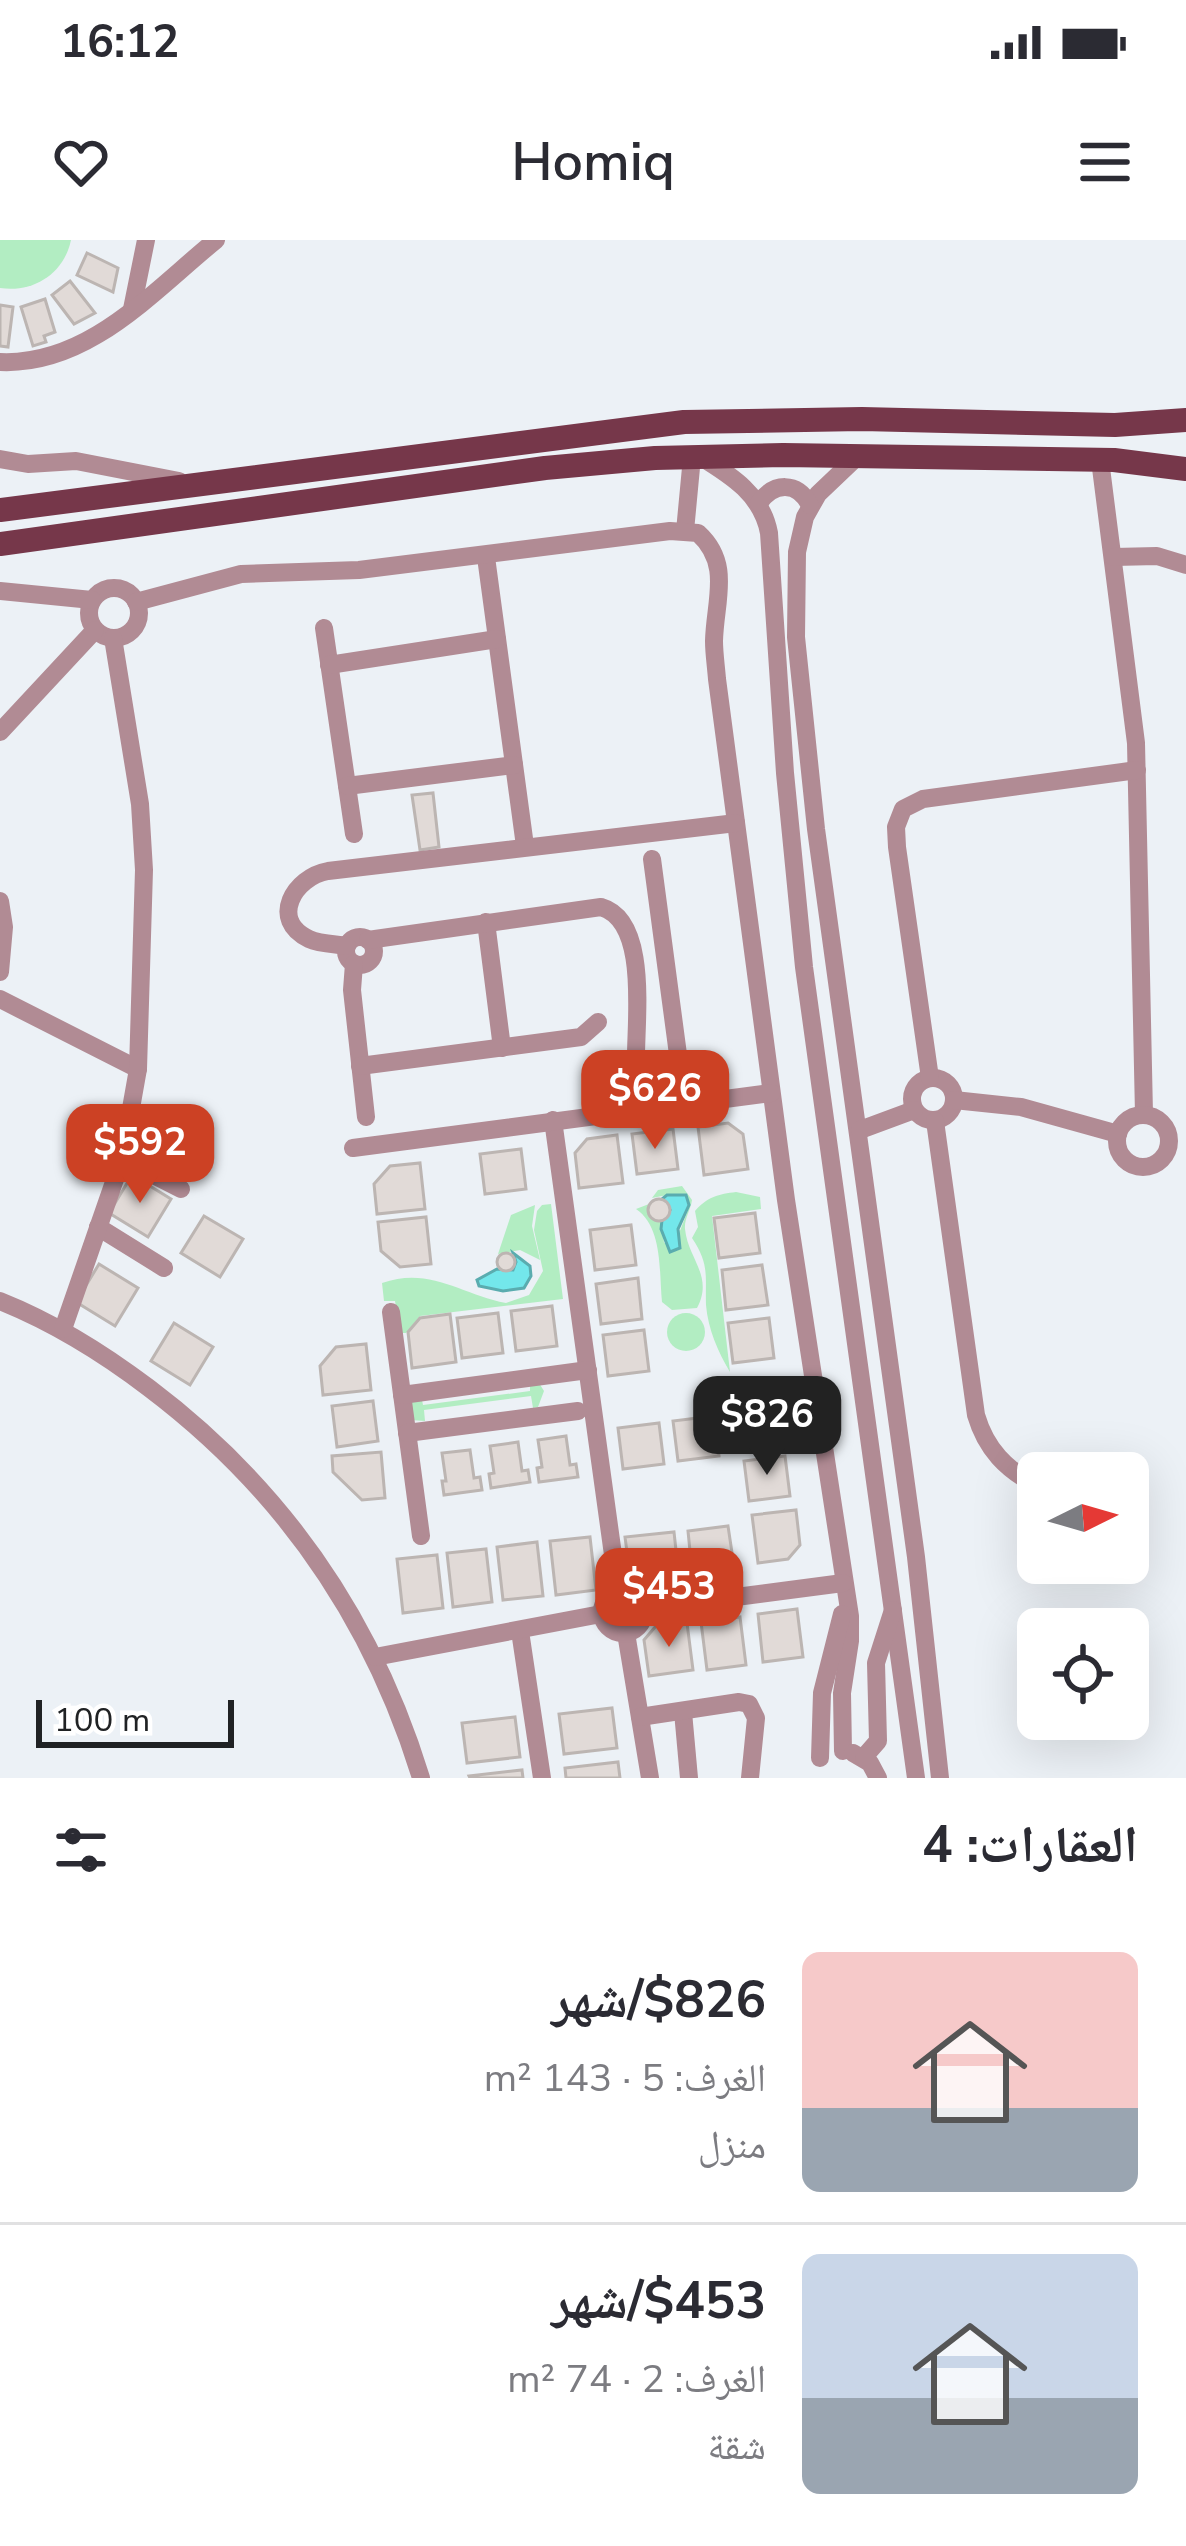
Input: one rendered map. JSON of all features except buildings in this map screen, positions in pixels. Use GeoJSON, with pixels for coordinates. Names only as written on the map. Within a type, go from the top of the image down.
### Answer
{"type":"FeatureCollection","features":[{"type":"Feature","properties":{"kind":"main road"},"geometry":{"type":"LineString","coordinates":[[0,510],[684,422],[862,419],[1141,425],[1186,420]]}},
{"type":"Feature","properties":{"kind":"main road"},"geometry":{"type":"LineString","coordinates":[[0,544],[545,468],[697,457],[1100,460],[1186,469]]}},
{"type":"Feature","properties":{"kind":"street"},"geometry":{"type":"LineString","coordinates":[[131,309],[146,240]]}},
{"type":"Feature","properties":{"kind":"street"},"geometry":{"type":"LineString","coordinates":[[0,362],[28,363],[62,355],[92,339],[215,240]]}},
{"type":"Feature","properties":{"kind":"street"},"geometry":{"type":"LineString","coordinates":[[859,455],[810,505],[796,553],[796,637],[816,829],[916,1557],[940,1778]]}},
{"type":"Feature","properties":{"kind":"street"},"geometry":{"type":"LineString","coordinates":[[685,531],[697,457],[742,485],[759,503],[770,542],[785,773],[805,967],[916,1778]]}},
{"type":"Feature","properties":{"kind":"street"},"geometry":{"type":"LineString","coordinates":[[0,460],[28,464],[76,461],[196,484]]}},
{"type":"Feature","properties":{"kind":"street"},"geometry":{"type":"LineString","coordinates":[[1100,460],[1137,770],[1144,1114]]}},
{"type":"Feature","properties":{"kind":"street"},"geometry":{"type":"LineString","coordinates":[[759,503],[782,486],[799,491],[810,505]]}},
{"type":"Feature","properties":{"kind":"street"},"geometry":{"type":"LineString","coordinates":[[136,602],[241,574],[358,570],[685,531],[698,533],[709,543],[720,569],[716,679],[844,1587],[850,1641],[842,1693],[844,1751]]}},
{"type":"Feature","properties":{"kind":"street"},"geometry":{"type":"LineString","coordinates":[[1114,557],[1156,556],[1186,565]]}},
{"type":"Feature","properties":{"kind":"street"},"geometry":{"type":"LineString","coordinates":[[486,557],[525,846]]}},
{"type":"Feature","properties":{"kind":"street"},"geometry":{"type":"LineString","coordinates":[[0,732],[72,655],[104,634],[132,630],[137,622],[136,602],[120,588],[109,588],[92,600],[88,610],[104,634],[121,676],[140,805],[144,870],[138,1069],[122,1159],[63,1329]]}},
{"type":"Feature","properties":{"kind":"street"},"geometry":{"type":"LineString","coordinates":[[0,591],[92,600]]}},
{"type":"Feature","properties":{"kind":"street"},"geometry":{"type":"LineString","coordinates":[[324,628],[355,834]]}},
{"type":"Feature","properties":{"kind":"street"},"geometry":{"type":"LineString","coordinates":[[329,665],[497,639]]}},
{"type":"Feature","properties":{"kind":"street"},"geometry":{"type":"LineString","coordinates":[[72,655],[100,657],[121,676]]}},
{"type":"Feature","properties":{"kind":"street"},"geometry":{"type":"LineString","coordinates":[[347,786],[514,765]]}},
{"type":"Feature","properties":{"kind":"street"},"geometry":{"type":"LineString","coordinates":[[930,1078],[897,847],[896,826],[903,809],[923,799],[1137,770]]}},
{"type":"Feature","properties":{"kind":"street"},"geometry":{"type":"LineString","coordinates":[[350,955],[296,929],[290,899],[309,876],[736,823]]}},
{"type":"Feature","properties":{"kind":"street"},"geometry":{"type":"LineString","coordinates":[[652,859],[680,1076]]}},
{"type":"Feature","properties":{"kind":"street"},"geometry":{"type":"LineString","coordinates":[[0,901],[4,927],[0,972]]}},
{"type":"Feature","properties":{"kind":"street"},"geometry":{"type":"LineString","coordinates":[[366,1117],[350,955],[356,938],[601,907],[616,914],[625,927],[638,996],[636,1071],[643,1108]]}},
{"type":"Feature","properties":{"kind":"street"},"geometry":{"type":"LineString","coordinates":[[486,922],[502,1048]]}},
{"type":"Feature","properties":{"kind":"street"},"geometry":{"type":"LineString","coordinates":[[625,927],[661,922]]}},
{"type":"Feature","properties":{"kind":"street"},"geometry":{"type":"LineString","coordinates":[[0,999],[138,1069]]}},
{"type":"Feature","properties":{"kind":"street"},"geometry":{"type":"LineString","coordinates":[[360,1066],[581,1037],[598,1022]]}},
{"type":"Feature","properties":{"kind":"street"},"geometry":{"type":"LineString","coordinates":[[930,1078],[947,1084],[954,1100]]}},
{"type":"Feature","properties":{"kind":"street"},"geometry":{"type":"LineString","coordinates":[[930,1078],[915,1087],[911,1099],[923,1119],[946,1116],[954,1100]]}},
{"type":"Feature","properties":{"kind":"street"},"geometry":{"type":"LineString","coordinates":[[353,1148],[771,1093]]}},
{"type":"Feature","properties":{"kind":"street"},"geometry":{"type":"LineString","coordinates":[[954,1100],[1054,1114],[1118,1134]]}},
{"type":"Feature","properties":{"kind":"street"},"geometry":{"type":"LineString","coordinates":[[860,1130],[914,1110]]}},
{"type":"Feature","properties":{"kind":"street"},"geometry":{"type":"LineString","coordinates":[[1144,1114],[1157,1118],[1170,1141],[1167,1154],[1152,1166],[1133,1166],[1120,1152],[1118,1134],[1130,1118],[1144,1114]]}},
{"type":"Feature","properties":{"kind":"street"},"geometry":{"type":"LineString","coordinates":[[553,1120],[618,1591]]}},
{"type":"Feature","properties":{"kind":"street"},"geometry":{"type":"LineString","coordinates":[[935,1121],[976,1415],[985,1440],[1001,1461],[1017,1472]]}},
{"type":"Feature","properties":{"kind":"street"},"geometry":{"type":"LineString","coordinates":[[1167,1154],[1186,1164]]}},
{"type":"Feature","properties":{"kind":"street"},"geometry":{"type":"LineString","coordinates":[[122,1159],[181,1189]]}},
{"type":"Feature","properties":{"kind":"street"},"geometry":{"type":"LineString","coordinates":[[98,1227],[164,1268]]}},
{"type":"Feature","properties":{"kind":"street"},"geometry":{"type":"LineString","coordinates":[[0,1301],[63,1329],[175,1408],[254,1480],[328,1573],[375,1657],[421,1778]]}},
{"type":"Feature","properties":{"kind":"street"},"geometry":{"type":"LineString","coordinates":[[391,1312],[421,1536]]}},
{"type":"Feature","properties":{"kind":"street"},"geometry":{"type":"LineString","coordinates":[[402,1395],[588,1370]]}},
{"type":"Feature","properties":{"kind":"street"},"geometry":{"type":"LineString","coordinates":[[407,1433],[569,1412],[556,1374]]}},
{"type":"Feature","properties":{"kind":"street"},"geometry":{"type":"LineString","coordinates":[[644,1609],[844,1587]]}},
{"type":"Feature","properties":{"kind":"street"},"geometry":{"type":"LineString","coordinates":[[844,1587],[841,1628],[822,1693],[815,1765],[844,1751],[863,1757],[878,1778]]}},
{"type":"Feature","properties":{"kind":"street"},"geometry":{"type":"LineString","coordinates":[[618,1591],[635,1594],[644,1609],[640,1625],[626,1633],[610,1629],[602,1615],[605,1599],[618,1591]]}},
{"type":"Feature","properties":{"kind":"street"},"geometry":{"type":"LineString","coordinates":[[863,1757],[878,1741],[876,1663],[893,1610]]}},
{"type":"Feature","properties":{"kind":"street"},"geometry":{"type":"LineString","coordinates":[[375,1657],[602,1615]]}},
{"type":"Feature","properties":{"kind":"street"},"geometry":{"type":"LineString","coordinates":[[520,1631],[542,1778]]}},
{"type":"Feature","properties":{"kind":"street"},"geometry":{"type":"LineString","coordinates":[[626,1633],[650,1778]]}},
{"type":"Feature","properties":{"kind":"street"},"geometry":{"type":"LineString","coordinates":[[640,1717],[749,1704],[756,1718],[750,1778]]}},
{"type":"Feature","properties":{"kind":"street"},"geometry":{"type":"LineString","coordinates":[[682,1712],[689,1778]]}},
{"type":"Feature","properties":{"kind":"street"},"geometry":{"type":"LineString","coordinates":[[644,1740],[684,1735]]}},
{"type":"Feature","properties":{"kind":"green space"},"geometry":{"type":"Polygon","coordinates":[[[0,240],[71,240],[62,263],[45,279],[12,289],[0,288],[0,240]]]}},
{"type":"Feature","properties":{"kind":"green space"},"geometry":{"type":"Polygon","coordinates":[[[682,1186],[692,1200],[685,1229],[703,1286],[697,1308],[672,1310],[662,1302],[655,1238],[636,1209],[649,1204],[649,1215],[662,1220],[664,1243],[678,1236],[688,1210],[667,1195],[652,1198],[658,1190],[682,1186]]]}},
{"type":"Feature","properties":{"kind":"green space"},"geometry":{"type":"Polygon","coordinates":[[[736,1192],[760,1197],[761,1209],[712,1216],[730,1372],[711,1331],[704,1263],[692,1238],[698,1227],[695,1211],[714,1197],[736,1192]]]}},
{"type":"Feature","properties":{"kind":"green space"},"geometry":{"type":"Polygon","coordinates":[[[551,1204],[563,1299],[420,1316],[406,1333],[400,1333],[395,1301],[384,1301],[382,1283],[430,1279],[506,1303],[529,1295],[543,1271],[534,1230],[537,1211],[551,1204]]]}},
{"type":"Feature","properties":{"kind":"green space"},"geometry":{"type":"Polygon","coordinates":[[[535,1205],[532,1226],[540,1260],[520,1250],[498,1254],[511,1215],[535,1205]]]}},
{"type":"Feature","properties":{"kind":"green space"},"geometry":{"type":"Polygon","coordinates":[[[686,1313],[700,1318],[705,1332],[700,1346],[686,1351],[672,1346],[667,1332],[672,1318],[686,1313]]]}},
{"type":"Feature","properties":{"kind":"green space"},"geometry":{"type":"Polygon","coordinates":[[[530,1379],[544,1391],[538,1407],[533,1408],[531,1396],[424,1410],[425,1421],[410,1420],[405,1406],[421,1395],[423,1405],[530,1391],[530,1379]]]}},
{"type":"Feature","properties":{"kind":"water"},"geometry":{"type":"Polygon","coordinates":[[[686,1195],[689,1205],[678,1229],[680,1248],[670,1252],[661,1229],[670,1210],[662,1199],[686,1195]]]}},
{"type":"Feature","properties":{"kind":"water"},"geometry":{"type":"Polygon","coordinates":[[[513,1253],[530,1266],[524,1288],[503,1291],[479,1286],[477,1280],[497,1269],[513,1270],[513,1253]]]}}]}
